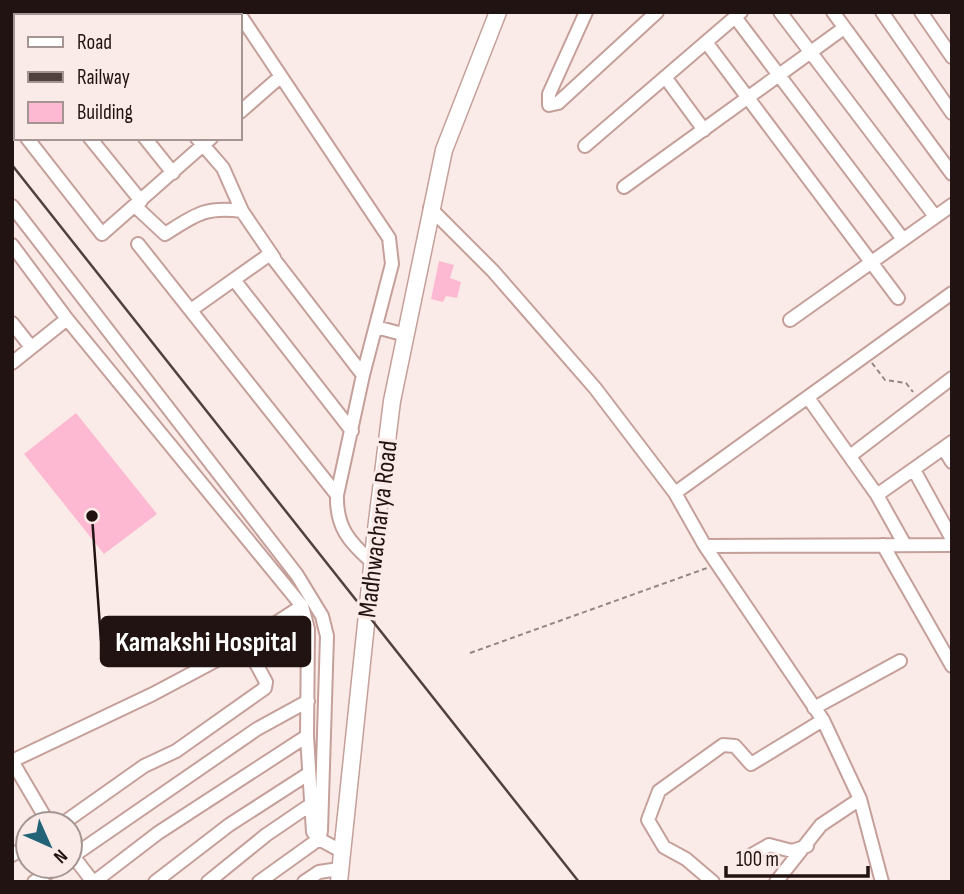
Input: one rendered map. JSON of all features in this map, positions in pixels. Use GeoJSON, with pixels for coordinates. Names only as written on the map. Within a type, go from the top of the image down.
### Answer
{"type":"FeatureCollection","features":[{"type":"Feature","properties":{"kind":"main road","name":"Madhwacharya Road"},"geometry":{"type":"LineString","coordinates":[[339,876],[392,401],[443,150],[469,79],[498,12]]}},
{"type":"Feature","properties":{"kind":"main road","name":"Madhwacharya Road"},"geometry":{"type":"LineString","coordinates":[[437,179],[453,154],[509,12]]}},
{"type":"Feature","properties":{"kind":"street"},"geometry":{"type":"LineString","coordinates":[[586,12],[550,94],[549,105],[558,103],[657,12]]}},
{"type":"Feature","properties":{"kind":"street"},"geometry":{"type":"LineString","coordinates":[[780,12],[934,215]]}},
{"type":"Feature","properties":{"kind":"street"},"geometry":{"type":"LineString","coordinates":[[833,12],[952,174]]}},
{"type":"Feature","properties":{"kind":"street"},"geometry":{"type":"LineString","coordinates":[[882,12],[952,113]]}},
{"type":"Feature","properties":{"kind":"street"},"geometry":{"type":"LineString","coordinates":[[921,12],[952,57]]}},
{"type":"Feature","properties":{"kind":"street"},"geometry":{"type":"LineString","coordinates":[[585,146],[738,14],[779,74],[902,238]]}},
{"type":"Feature","properties":{"kind":"street"},"geometry":{"type":"LineString","coordinates":[[242,18],[390,238],[392,264],[363,374],[337,495],[337,514],[342,531],[372,562]]}},
{"type":"Feature","properties":{"kind":"street"},"geometry":{"type":"LineString","coordinates":[[624,187],[844,28]]}},
{"type":"Feature","properties":{"kind":"street"},"geometry":{"type":"LineString","coordinates":[[706,43],[898,298]]}},
{"type":"Feature","properties":{"kind":"street"},"geometry":{"type":"LineString","coordinates":[[242,105],[281,77]]}},
{"type":"Feature","properties":{"kind":"street"},"geometry":{"type":"LineString","coordinates":[[665,77],[704,130]]}},
{"type":"Feature","properties":{"kind":"street"},"geometry":{"type":"LineString","coordinates":[[29,140],[102,234],[173,173],[204,141],[223,168],[242,211],[274,259]]}},
{"type":"Feature","properties":{"kind":"street"},"geometry":{"type":"LineString","coordinates":[[91,140],[138,204],[165,234],[198,212],[216,207],[242,211]]}},
{"type":"Feature","properties":{"kind":"street"},"geometry":{"type":"LineString","coordinates":[[147,140],[173,173]]}},
{"type":"Feature","properties":{"kind":"street"},"geometry":{"type":"LineString","coordinates":[[790,320],[870,260],[952,205]]}},
{"type":"Feature","properties":{"kind":"street"},"geometry":{"type":"LineString","coordinates":[[12,206],[297,575],[322,616],[327,636],[319,839]]}},
{"type":"Feature","properties":{"kind":"street"},"geometry":{"type":"LineString","coordinates":[[430,208],[493,271],[595,388],[675,493],[705,546],[823,720],[860,799],[882,882]]}},
{"type":"Feature","properties":{"kind":"street"},"geometry":{"type":"LineString","coordinates":[[138,244],[337,495]]}},
{"type":"Feature","properties":{"kind":"street"},"geometry":{"type":"LineString","coordinates":[[12,245],[67,318],[302,606],[308,629],[307,736],[313,832],[319,839],[341,851]]}},
{"type":"Feature","properties":{"kind":"street"},"geometry":{"type":"LineString","coordinates":[[191,310],[270,254],[363,374]]}},
{"type":"Feature","properties":{"kind":"street"},"geometry":{"type":"LineString","coordinates":[[235,281],[352,431]]}},
{"type":"Feature","properties":{"kind":"street"},"geometry":{"type":"LineString","coordinates":[[675,493],[809,399],[952,293]]}},
{"type":"Feature","properties":{"kind":"street"},"geometry":{"type":"LineString","coordinates":[[12,363],[67,318]]}},
{"type":"Feature","properties":{"kind":"street"},"geometry":{"type":"LineString","coordinates":[[12,323],[31,347]]}},
{"type":"Feature","properties":{"kind":"street"},"geometry":{"type":"LineString","coordinates":[[376,327],[406,335]]}},
{"type":"Feature","properties":{"kind":"street"},"geometry":{"type":"LineString","coordinates":[[850,456],[952,378]]}},
{"type":"Feature","properties":{"kind":"street"},"geometry":{"type":"LineString","coordinates":[[809,399],[877,495],[905,545]]}},
{"type":"Feature","properties":{"kind":"street"},"geometry":{"type":"LineString","coordinates":[[877,495],[948,446],[952,462]]}},
{"type":"Feature","properties":{"kind":"street"},"geometry":{"type":"LineString","coordinates":[[914,470],[952,540]]}},
{"type":"Feature","properties":{"kind":"street"},"geometry":{"type":"LineString","coordinates":[[883,545],[952,666]]}},
{"type":"Feature","properties":{"kind":"street"},"geometry":{"type":"LineString","coordinates":[[705,546],[952,545]]}},
{"type":"Feature","properties":{"kind":"street"},"geometry":{"type":"LineString","coordinates":[[41,810],[12,761],[153,694],[245,643],[302,606]]}},
{"type":"Feature","properties":{"kind":"street"},"geometry":{"type":"LineString","coordinates":[[82,810],[144,766],[176,751],[265,688],[266,681],[245,643]]}},
{"type":"Feature","properties":{"kind":"street"},"geometry":{"type":"LineString","coordinates":[[814,708],[900,661]]}},
{"type":"Feature","properties":{"kind":"street"},"geometry":{"type":"LineString","coordinates":[[84,846],[257,729],[307,701]]}},
{"type":"Feature","properties":{"kind":"street"},"geometry":{"type":"LineString","coordinates":[[713,882],[687,859],[664,847],[648,820],[659,791],[723,745],[735,746],[751,764],[823,720]]}},
{"type":"Feature","properties":{"kind":"street"},"geometry":{"type":"LineString","coordinates":[[93,882],[158,833],[307,736]]}},
{"type":"Feature","properties":{"kind":"street"},"geometry":{"type":"LineString","coordinates":[[155,882],[229,825],[308,774]]}},
{"type":"Feature","properties":{"kind":"street"},"geometry":{"type":"LineString","coordinates":[[776,882],[821,825],[860,799]]}},
{"type":"Feature","properties":{"kind":"street"},"geometry":{"type":"LineString","coordinates":[[208,882],[266,835],[310,805]]}},
{"type":"Feature","properties":{"kind":"street"},"geometry":{"type":"LineString","coordinates":[[259,882],[319,839]]}},
{"type":"Feature","properties":{"kind":"street"},"geometry":{"type":"LineString","coordinates":[[748,857],[769,845],[792,851],[807,846]]}},
{"type":"Feature","properties":{"kind":"street"},"geometry":{"type":"LineString","coordinates":[[304,882],[319,873],[339,876]]}},
{"type":"Feature","properties":{"kind":"path"},"geometry":{"type":"LineString","coordinates":[[868,356],[885,380],[906,383],[922,402]]}},
{"type":"Feature","properties":{"kind":"path"},"geometry":{"type":"LineString","coordinates":[[470,653],[718,564]]}},
{"type":"Feature","properties":{"kind":"building"},"geometry":{"type":"Polygon","coordinates":[[[439,261],[454,265],[450,278],[461,282],[457,298],[446,296],[443,302],[431,299],[439,261]]]}},
{"type":"Feature","properties":{"kind":"building"},"geometry":{"type":"Polygon","coordinates":[[[76,413],[157,514],[104,554],[24,454],[76,413]]]}},
{"type":"Feature","properties":{"kind":"railway"},"geometry":{"type":"LineString","coordinates":[[12,165],[579,882]]}},
{"type":"Feature","properties":{"kind":"place","name":"Kamakshi Hospital"},"geometry":{"type":"Point","coordinates":[92,516]}}]}
